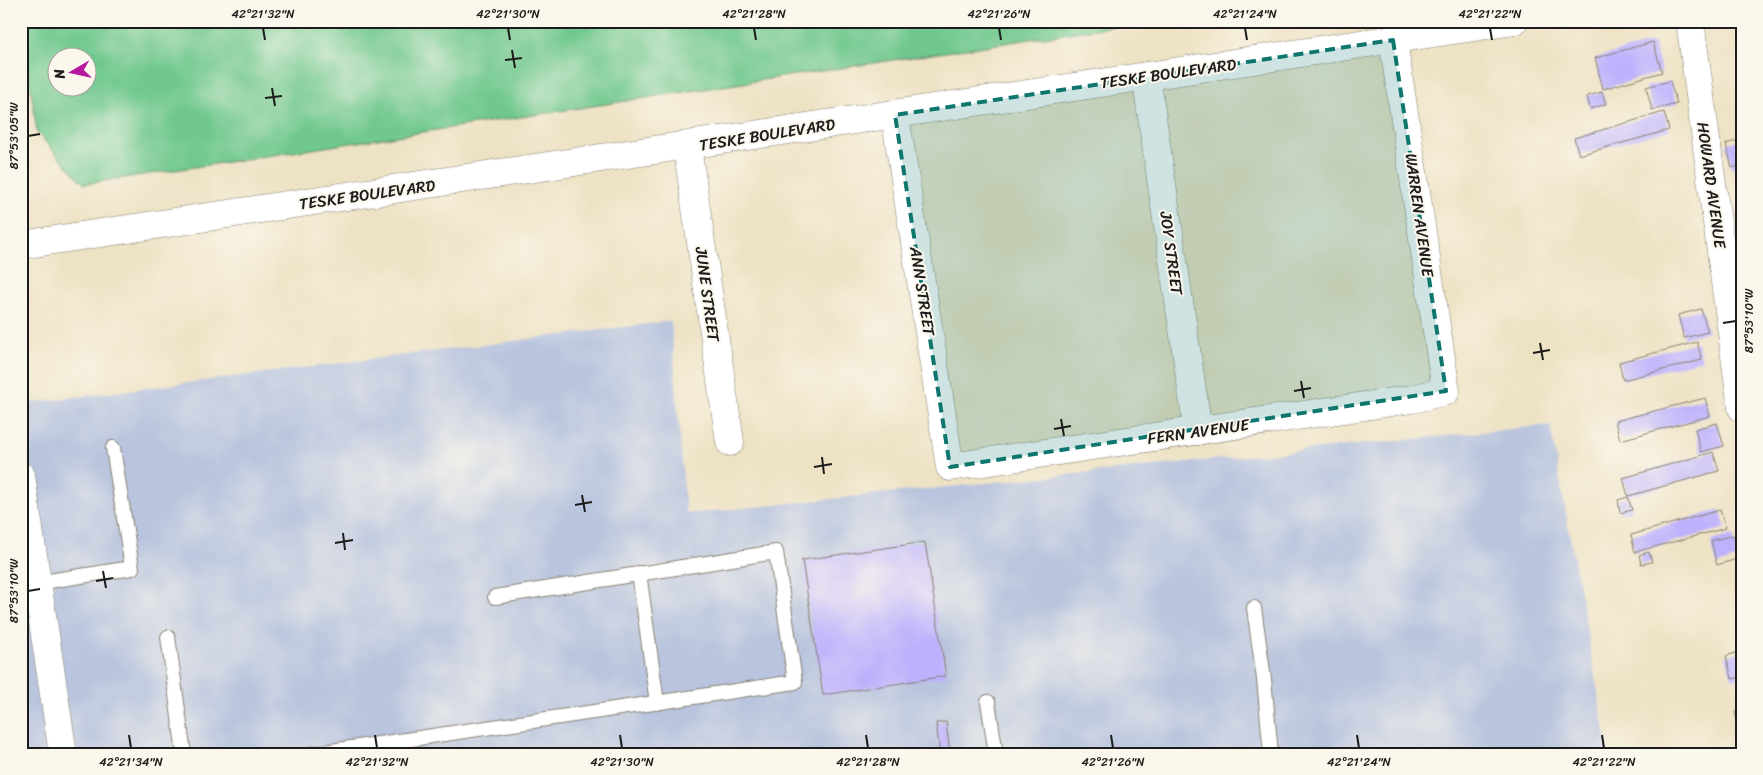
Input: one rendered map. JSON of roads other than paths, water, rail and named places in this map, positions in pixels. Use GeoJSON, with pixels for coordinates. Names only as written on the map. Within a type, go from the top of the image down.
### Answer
{"type":"FeatureCollection","features":[{"type":"Feature","properties":{"kind":"street","name":"TESKE BOULEVARD"},"geometry":{"type":"LineString","coordinates":[[21,245],[1514,21]]}},
{"type":"Feature","properties":{"kind":"street","name":"HOWARD AVENUE"},"geometry":{"type":"LineString","coordinates":[[1690,21],[1742,408]]}},
{"type":"Feature","properties":{"kind":"street","name":"WARREN AVENUE"},"geometry":{"type":"LineString","coordinates":[[1393,40],[1446,391]]}},
{"type":"Feature","properties":{"kind":"street","name":"JOY STREET"},"geometry":{"type":"LineString","coordinates":[[1146,76],[1198,431]]}},
{"type":"Feature","properties":{"kind":"street","name":"ANN STREET"},"geometry":{"type":"LineString","coordinates":[[895,115],[950,468]]}},
{"type":"Feature","properties":{"kind":"street","name":"JUNE STREET"},"geometry":{"type":"LineString","coordinates":[[687,146],[730,442]]}},
{"type":"Feature","properties":{"kind":"street","name":"FERN AVENUE"},"geometry":{"type":"LineString","coordinates":[[950,468],[1412,399],[1446,391]]}},
{"type":"Feature","properties":{"kind":"street"},"geometry":{"type":"LineString","coordinates":[[21,476],[30,569],[63,754]]}},
{"type":"Feature","properties":{"kind":"lane"},"geometry":{"type":"LineString","coordinates":[[30,569],[132,568],[114,448]]}},
{"type":"Feature","properties":{"kind":"lane"},"geometry":{"type":"LineString","coordinates":[[310,754],[796,682],[776,552],[495,597]]}},
{"type":"Feature","properties":{"kind":"lane"},"geometry":{"type":"LineString","coordinates":[[639,573],[657,703]]}},
{"type":"Feature","properties":{"kind":"lane"},"geometry":{"type":"LineString","coordinates":[[1254,608],[1264,679],[1271,754]]}},
{"type":"Feature","properties":{"kind":"lane"},"geometry":{"type":"LineString","coordinates":[[168,636],[184,754]]}},
{"type":"Feature","properties":{"kind":"lane"},"geometry":{"type":"LineString","coordinates":[[988,702],[996,754]]}}]}
